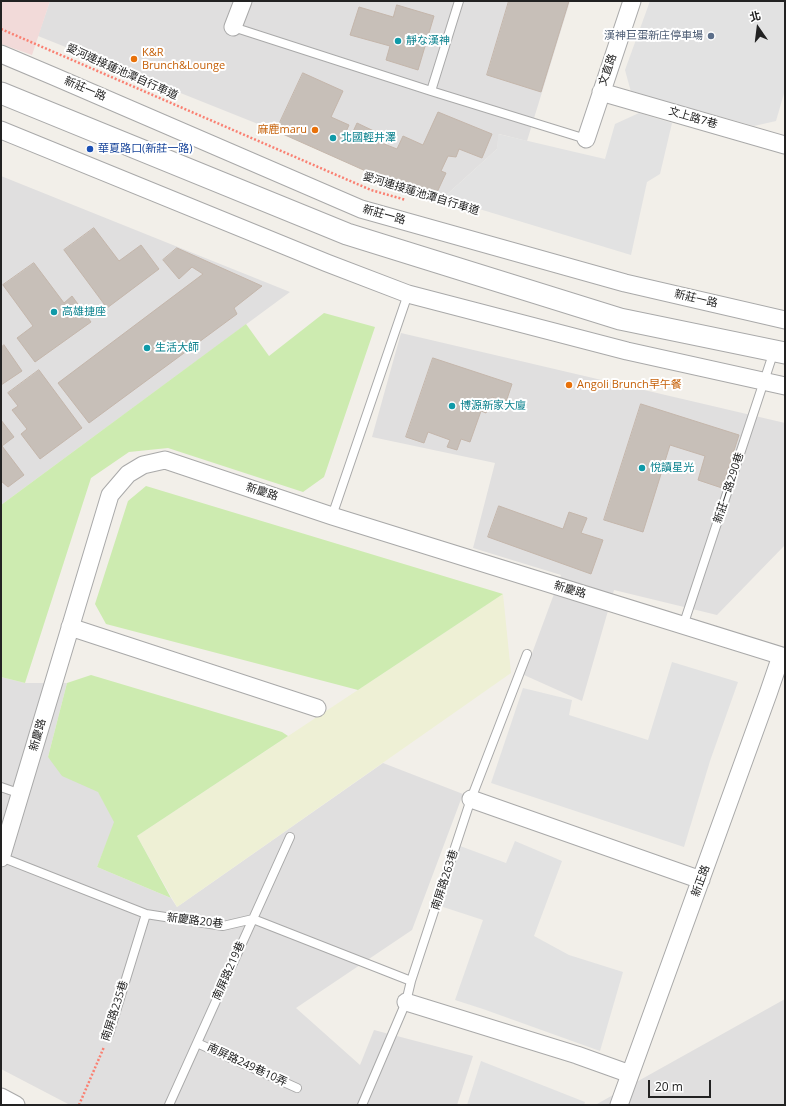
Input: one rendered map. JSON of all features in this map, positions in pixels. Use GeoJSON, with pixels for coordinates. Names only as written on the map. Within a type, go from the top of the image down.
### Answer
{"type":"FeatureCollection","features":[{"type":"Feature","properties":{"kind":"street"},"geometry":{"type":"LineString","coordinates":[[233,27],[243,1]]}},
{"type":"Feature","properties":{"kind":"street","name":"文直路"},"geometry":{"type":"LineString","coordinates":[[586,139],[632,1]]}},
{"type":"Feature","properties":{"kind":"street","name":"新莊一路"},"geometry":{"type":"LineString","coordinates":[[1,54],[361,209],[625,283],[785,320]]}},
{"type":"Feature","properties":{"kind":"street","name":"文上路7巷"},"geometry":{"type":"LineString","coordinates":[[601,92],[785,145]]}},
{"type":"Feature","properties":{"kind":"street"},"geometry":{"type":"LineString","coordinates":[[1,93],[346,234],[620,319],[780,352]]}},
{"type":"Feature","properties":{"kind":"street"},"geometry":{"type":"LineString","coordinates":[[1,130],[327,263],[408,294],[627,351],[785,386]]}},
{"type":"Feature","properties":{"kind":"street","name":"新慶路"},"geometry":{"type":"LineString","coordinates":[[1,858],[110,495],[128,474],[143,465],[165,460],[332,516],[783,657]]}},
{"type":"Feature","properties":{"kind":"street"},"geometry":{"type":"LineString","coordinates":[[70,627],[317,708]]}},
{"type":"Feature","properties":{"kind":"street","name":"新正路"},"geometry":{"type":"LineString","coordinates":[[619,1105],[768,694],[783,657]]}},
{"type":"Feature","properties":{"kind":"street"},"geometry":{"type":"LineString","coordinates":[[471,799],[701,880]]}},
{"type":"Feature","properties":{"kind":"street"},"geometry":{"type":"LineString","coordinates":[[406,1002],[578,1055],[630,1074]]}},
{"type":"Feature","properties":{"kind":"street"},"geometry":{"type":"LineString","coordinates":[[1,1097],[16,1105]]}},
{"type":"Feature","properties":{"kind":"lane"},"geometry":{"type":"LineString","coordinates":[[432,91],[459,1]]}},
{"type":"Feature","properties":{"kind":"lane"},"geometry":{"type":"LineString","coordinates":[[233,27],[586,139]]}},
{"type":"Feature","properties":{"kind":"lane"},"geometry":{"type":"LineString","coordinates":[[332,516],[408,294]]}},
{"type":"Feature","properties":{"kind":"lane","name":"新莊一路290巷"},"geometry":{"type":"LineString","coordinates":[[683,626],[764,381],[780,352]]}},
{"type":"Feature","properties":{"kind":"lane","name":"南屏路263巷"},"geometry":{"type":"LineString","coordinates":[[362,1105],[406,1002],[411,980],[471,799],[527,654]]}},
{"type":"Feature","properties":{"kind":"lane"},"geometry":{"type":"LineString","coordinates":[[1,787],[21,794]]}},
{"type":"Feature","properties":{"kind":"lane","name":"南屏路219巷"},"geometry":{"type":"LineString","coordinates":[[169,1105],[290,837]]}},
{"type":"Feature","properties":{"kind":"lane","name":"新慶路20巷"},"geometry":{"type":"LineString","coordinates":[[1,858],[146,914],[223,926],[253,919]]}},
{"type":"Feature","properties":{"kind":"lane","name":"南屏路235巷"},"geometry":{"type":"LineString","coordinates":[[109,1034],[146,914]]}},
{"type":"Feature","properties":{"kind":"lane"},"geometry":{"type":"LineString","coordinates":[[253,919],[411,980]]}},
{"type":"Feature","properties":{"kind":"lane","name":"南屏路249巷10弄"},"geometry":{"type":"LineString","coordinates":[[197,1042],[297,1088]]}},
{"type":"Feature","properties":{"kind":"path","name":"愛河連接蓮池潭自行車道"},"geometry":{"type":"LineString","coordinates":[[1,29],[371,190],[409,200]]}},
{"type":"Feature","properties":{"kind":"path","name":"南屏路235巷"},"geometry":{"type":"LineString","coordinates":[[79,1105],[109,1034]]}},
{"type":"Feature","properties":{"kind":"shaded area"},"geometry":{"type":"Polygon","coordinates":[[[1,1],[50,1],[32,55],[1,44],[1,1]]]}},
{"type":"Feature","properties":{"kind":"shaded area"},"geometry":{"type":"Polygon","coordinates":[[[50,1],[570,1],[527,141],[499,134],[497,149],[443,198],[38,36],[50,1]]]}},
{"type":"Feature","properties":{"kind":"shaded area","name":"漢神巨蛋新庄停車場"},"geometry":{"type":"Polygon","coordinates":[[[650,1],[785,1],[785,90],[776,121],[754,126],[631,92],[625,70],[650,1]]]}},
{"type":"Feature","properties":{"kind":"shaded area"},"geometry":{"type":"Polygon","coordinates":[[[639,113],[672,123],[660,174],[647,182],[631,255],[443,198],[497,149],[498,134],[605,159],[615,124],[639,113]]]}},
{"type":"Feature","properties":{"kind":"shaded area"},"geometry":{"type":"Polygon","coordinates":[[[1,176],[290,292],[1,505],[1,176]]]}},
{"type":"Feature","properties":{"kind":"shaded area"},"geometry":{"type":"Polygon","coordinates":[[[401,333],[785,423],[785,545],[717,615],[614,590],[582,701],[524,675],[561,575],[473,548],[495,463],[372,437],[401,333]]]}},
{"type":"Feature","properties":{"kind":"shaded area"},"geometry":{"type":"Polygon","coordinates":[[[672,662],[738,682],[710,761],[684,847],[491,783],[523,688],[572,700],[569,715],[648,740],[672,662]]]}},
{"type":"Feature","properties":{"kind":"shaded area"},"geometry":{"type":"Polygon","coordinates":[[[1,677],[25,683],[67,683],[48,757],[98,791],[115,822],[97,867],[171,898],[177,907],[383,763],[463,794],[412,930],[296,1008],[360,1065],[374,1030],[473,1056],[457,1105],[70,1105],[1,1069],[1,677]]]}},
{"type":"Feature","properties":{"kind":"shaded area"},"geometry":{"type":"Polygon","coordinates":[[[515,841],[562,861],[534,936],[569,955],[623,972],[600,1051],[455,1000],[483,920],[440,906],[460,846],[506,863],[515,841]]]}},
{"type":"Feature","properties":{"kind":"shaded area"},"geometry":{"type":"Polygon","coordinates":[[[785,999],[785,1105],[597,1105],[597,1104],[785,999]]]}},
{"type":"Feature","properties":{"kind":"shaded area"},"geometry":{"type":"Polygon","coordinates":[[[481,1061],[585,1102],[584,1105],[467,1105],[481,1061]]]}},
{"type":"Feature","properties":{"kind":"green space"},"geometry":{"type":"Polygon","coordinates":[[[324,313],[375,327],[324,477],[303,492],[168,448],[129,452],[91,478],[25,683],[1,677],[1,505],[246,324],[269,356],[324,313]]]}},
{"type":"Feature","properties":{"kind":"green space"},"geometry":{"type":"Polygon","coordinates":[[[146,486],[503,594],[358,690],[106,624],[95,604],[128,501],[146,486]]]}},
{"type":"Feature","properties":{"kind":"green space"},"geometry":{"type":"Polygon","coordinates":[[[503,594],[511,673],[177,907],[137,836],[503,594]]]}},
{"type":"Feature","properties":{"kind":"green space"},"geometry":{"type":"Polygon","coordinates":[[[91,675],[282,732],[288,736],[137,836],[171,898],[97,867],[114,822],[98,792],[62,776],[48,757],[67,683],[91,675]]]}},
{"type":"Feature","properties":{"kind":"building"},"geometry":{"type":"Polygon","coordinates":[[[509,1],[569,1],[541,92],[487,75],[509,1]]]}},
{"type":"Feature","properties":{"kind":"building","name":"靜な漢神"},"geometry":{"type":"Polygon","coordinates":[[[397,5],[434,16],[418,70],[386,60],[390,46],[350,35],[359,7],[393,17],[397,5]]]}},
{"type":"Feature","properties":{"kind":"building","name":"北國輕井澤"},"geometry":{"type":"Polygon","coordinates":[[[303,73],[343,91],[331,117],[349,125],[345,134],[351,136],[357,123],[378,133],[374,140],[397,149],[403,136],[423,145],[438,112],[492,134],[482,158],[459,149],[456,157],[448,156],[441,171],[446,173],[433,201],[276,131],[303,73]]]}},
{"type":"Feature","properties":{"kind":"building","name":"高雄捷座"},"geometry":{"type":"Polygon","coordinates":[[[94,228],[119,261],[141,245],[159,269],[107,308],[64,250],[94,228]]]}},
{"type":"Feature","properties":{"kind":"building","name":"生活大師"},"geometry":{"type":"Polygon","coordinates":[[[177,248],[262,286],[234,308],[237,314],[89,423],[58,383],[203,274],[192,267],[179,279],[163,260],[177,248]]]}},
{"type":"Feature","properties":{"kind":"building","name":"高雄捷座"},"geometry":{"type":"Polygon","coordinates":[[[34,263],[64,303],[72,296],[91,322],[35,362],[17,338],[33,326],[3,285],[34,263]]]}},
{"type":"Feature","properties":{"kind":"building"},"geometry":{"type":"Polygon","coordinates":[[[4,345],[22,371],[1,385],[1,348],[4,345]]]}},
{"type":"Feature","properties":{"kind":"building","name":"博源新家大廈"},"geometry":{"type":"Polygon","coordinates":[[[433,358],[512,384],[506,402],[492,397],[486,413],[481,411],[470,442],[461,439],[457,450],[447,447],[450,440],[428,432],[424,443],[406,437],[433,358]]]}},
{"type":"Feature","properties":{"kind":"building"},"geometry":{"type":"Polygon","coordinates":[[[39,370],[82,428],[40,459],[21,434],[27,429],[12,410],[18,406],[8,393],[39,370]]]}},
{"type":"Feature","properties":{"kind":"building","name":"悅讀星光"},"geometry":{"type":"Polygon","coordinates":[[[641,404],[739,435],[722,488],[698,480],[705,456],[670,445],[643,532],[604,520],[641,404]]]}},
{"type":"Feature","properties":{"kind":"building"},"geometry":{"type":"Polygon","coordinates":[[[1,420],[14,437],[2,446],[24,475],[8,487],[1,481],[1,420]]]}},
{"type":"Feature","properties":{"kind":"building"},"geometry":{"type":"Polygon","coordinates":[[[499,506],[563,529],[569,512],[587,518],[581,533],[603,540],[591,574],[488,537],[499,506]]]}},
{"type":"Feature","properties":{"kind":"place","name":"漢神巨蛋新庄停車場"},"geometry":{"type":"Point","coordinates":[711,36]}},
{"type":"Feature","properties":{"kind":"place","name":"靜な漢神"},"geometry":{"type":"Point","coordinates":[398,41]}},
{"type":"Feature","properties":{"kind":"place","name":"K&R Brunch&Lounge"},"geometry":{"type":"Point","coordinates":[134,59]}},
{"type":"Feature","properties":{"kind":"place","name":"麻鹿maru"},"geometry":{"type":"Point","coordinates":[315,130]}},
{"type":"Feature","properties":{"kind":"place","name":"北國輕井澤"},"geometry":{"type":"Point","coordinates":[333,138]}},
{"type":"Feature","properties":{"kind":"place","name":"華夏路口(新莊一路)"},"geometry":{"type":"Point","coordinates":[90,149]}},
{"type":"Feature","properties":{"kind":"place","name":"高雄捷座"},"geometry":{"type":"Point","coordinates":[54,312]}},
{"type":"Feature","properties":{"kind":"place","name":"生活大師"},"geometry":{"type":"Point","coordinates":[147,348]}},
{"type":"Feature","properties":{"kind":"place","name":"Angoli Brunch早午餐"},"geometry":{"type":"Point","coordinates":[569,385]}},
{"type":"Feature","properties":{"kind":"place","name":"博源新家大廈"},"geometry":{"type":"Point","coordinates":[452,406]}},
{"type":"Feature","properties":{"kind":"place","name":"悅讀星光"},"geometry":{"type":"Point","coordinates":[642,468]}}]}
